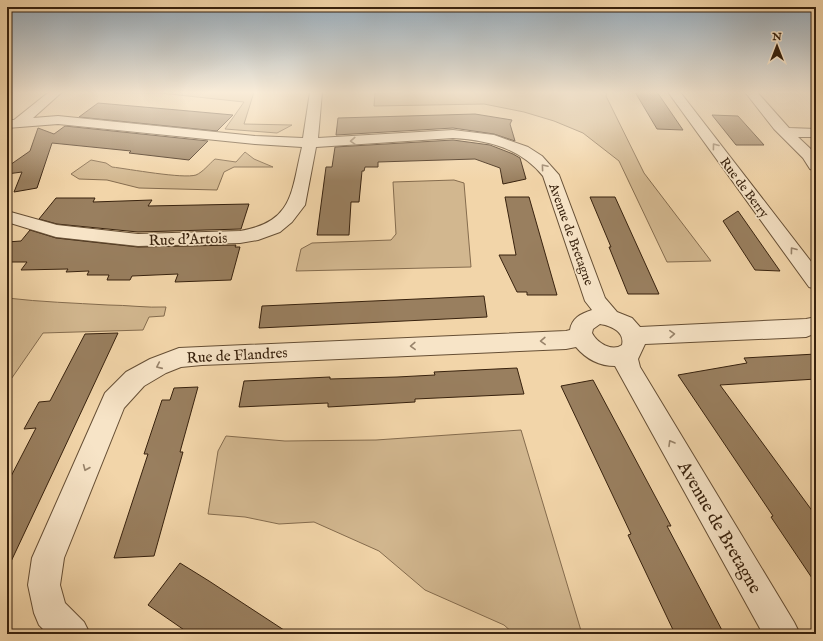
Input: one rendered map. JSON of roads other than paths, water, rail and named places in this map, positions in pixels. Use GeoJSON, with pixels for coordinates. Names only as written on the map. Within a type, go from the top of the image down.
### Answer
{"type":"FeatureCollection","features":[{"type":"Feature","properties":{"kind":"street","name":"Avenue de Bretagne"},"geometry":{"type":"LineString","coordinates":[[10,127],[33,122]]}},
{"type":"Feature","properties":{"kind":"street","name":"Avenue de Bretagne"},"geometry":{"type":"LineString","coordinates":[[77,122],[255,140],[310,143],[458,134],[490,139],[530,154],[539,161],[551,175],[596,301],[609,317]]}},
{"type":"Feature","properties":{"kind":"street","name":"Rue d'Artois"},"geometry":{"type":"LineString","coordinates":[[7,216],[56,231],[138,240],[240,237],[258,234],[274,228],[286,218],[296,205],[310,143],[312,122]]}},
{"type":"Feature","properties":{"kind":"street","name":"Rue de Berry"},"geometry":{"type":"LineString","coordinates":[[696,122],[816,282]]}},
{"type":"Feature","properties":{"kind":"street"},"geometry":{"type":"LineString","coordinates":[[776,122],[809,155],[816,166]]}},
{"type":"Feature","properties":{"kind":"street"},"geometry":{"type":"LineString","coordinates":[[787,132],[816,133]]}},
{"type":"Feature","properties":{"kind":"street"},"geometry":{"type":"LineString","coordinates":[[629,345],[624,324],[609,317],[600,316],[587,320],[582,324],[580,330],[585,343],[599,354],[618,357],[629,345],[816,326]]}},
{"type":"Feature","properties":{"kind":"street","name":"Rue de Flandres"},"geometry":{"type":"LineString","coordinates":[[72,634],[51,613],[44,585],[48,558],[114,401],[135,379],[158,366],[179,358],[558,340],[582,337]]}},
{"type":"Feature","properties":{"kind":"street","name":"Avenue de Bretagne"},"geometry":{"type":"LineString","coordinates":[[629,345],[628,369],[782,634]]}}]}
